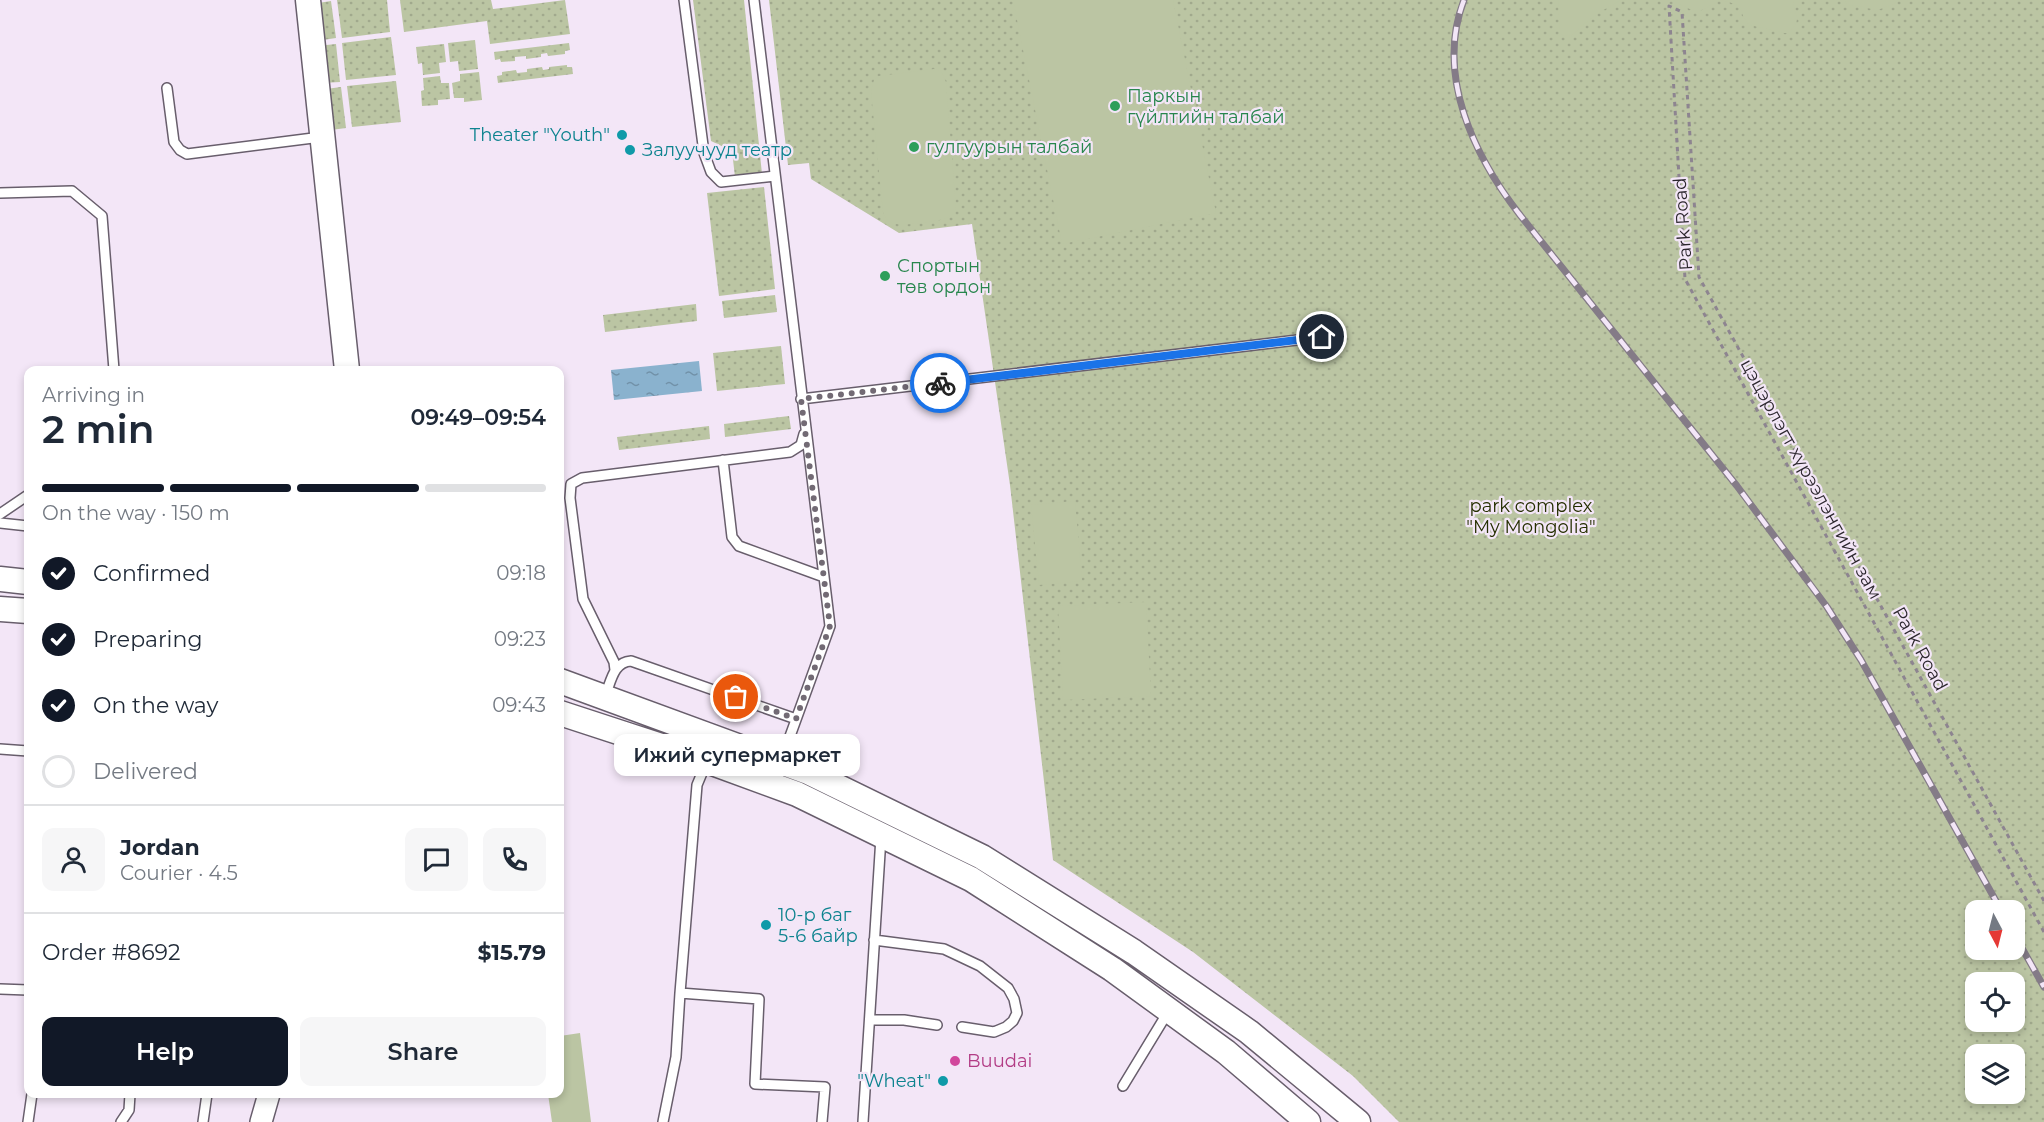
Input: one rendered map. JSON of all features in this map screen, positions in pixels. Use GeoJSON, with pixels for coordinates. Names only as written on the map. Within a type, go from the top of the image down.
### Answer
{"type":"FeatureCollection","features":[{"type":"Feature","properties":{"kind":"main road"},"geometry":{"type":"LineString","coordinates":[[308,0],[347,366]]}},
{"type":"Feature","properties":{"kind":"main road"},"geometry":{"type":"LineString","coordinates":[[0,579],[24,582]]}},
{"type":"Feature","properties":{"kind":"main road"},"geometry":{"type":"LineString","coordinates":[[0,609],[24,611]]}},
{"type":"Feature","properties":{"kind":"main road"},"geometry":{"type":"LineString","coordinates":[[564,683],[808,772],[982,857],[1114,939],[1249,1032],[1358,1122]]}},
{"type":"Feature","properties":{"kind":"main road"},"geometry":{"type":"LineString","coordinates":[[564,714],[707,761],[796,794],[971,879],[1112,969],[1169,1010],[1226,1052],[1308,1122]]}},
{"type":"Feature","properties":{"kind":"street"},"geometry":{"type":"LineString","coordinates":[[261,1122],[267,1098]]}},
{"type":"Feature","properties":{"kind":"lane"},"geometry":{"type":"LineString","coordinates":[[684,0],[704,153],[711,172],[721,182],[775,176]]}},
{"type":"Feature","properties":{"kind":"lane"},"geometry":{"type":"LineString","coordinates":[[754,0],[830,626],[781,761]]}},
{"type":"Feature","properties":{"kind":"lane"},"geometry":{"type":"LineString","coordinates":[[167,88],[174,142],[180,150],[187,154],[323,137]]}},
{"type":"Feature","properties":{"kind":"lane"},"geometry":{"type":"LineString","coordinates":[[0,193],[72,191],[102,216],[114,366]]}},
{"type":"Feature","properties":{"kind":"lane"},"geometry":{"type":"LineString","coordinates":[[801,399],[1322,337]]}},
{"type":"Feature","properties":{"kind":"lane"},"geometry":{"type":"LineString","coordinates":[[615,670],[614,662],[583,599],[570,498],[571,484],[582,478],[796,449],[803,440],[805,429]]}},
{"type":"Feature","properties":{"kind":"lane"},"geometry":{"type":"LineString","coordinates":[[723,460],[732,537],[735,542],[739,546],[824,577]]}},
{"type":"Feature","properties":{"kind":"lane"},"geometry":{"type":"LineString","coordinates":[[0,514],[24,498]]}},
{"type":"Feature","properties":{"kind":"lane"},"geometry":{"type":"LineString","coordinates":[[0,523],[24,526]]}},
{"type":"Feature","properties":{"kind":"lane"},"geometry":{"type":"LineString","coordinates":[[605,698],[615,670],[621,663],[635,662],[796,719]]}},
{"type":"Feature","properties":{"kind":"lane"},"geometry":{"type":"LineString","coordinates":[[0,749],[24,751]]}},
{"type":"Feature","properties":{"kind":"lane"},"geometry":{"type":"LineString","coordinates":[[663,1122],[675,1057],[697,785],[707,761]]}},
{"type":"Feature","properties":{"kind":"lane"},"geometry":{"type":"LineString","coordinates":[[863,1122],[881,835]]}},
{"type":"Feature","properties":{"kind":"lane"},"geometry":{"type":"LineString","coordinates":[[874,940],[944,949],[980,966],[1008,988],[1017,1006],[1013,1022],[993,1032],[962,1027]]}},
{"type":"Feature","properties":{"kind":"lane"},"geometry":{"type":"LineString","coordinates":[[0,989],[24,990]]}},
{"type":"Feature","properties":{"kind":"lane"},"geometry":{"type":"LineString","coordinates":[[680,993],[759,999],[754,1084],[825,1087],[822,1122]]}},
{"type":"Feature","properties":{"kind":"lane"},"geometry":{"type":"LineString","coordinates":[[1123,1086],[1169,1010]]}},
{"type":"Feature","properties":{"kind":"lane"},"geometry":{"type":"LineString","coordinates":[[870,1020],[904,1020],[937,1025]]}},
{"type":"Feature","properties":{"kind":"lane"},"geometry":{"type":"LineString","coordinates":[[28,1122],[31,1098]]}},
{"type":"Feature","properties":{"kind":"lane"},"geometry":{"type":"LineString","coordinates":[[122,1122],[129,1110],[130,1098]]}},
{"type":"Feature","properties":{"kind":"lane"},"geometry":{"type":"LineString","coordinates":[[203,1122],[206,1098]]}},
{"type":"Feature","properties":{"kind":"path","name":"Park Road"},"geometry":{"type":"LineString","coordinates":[[1669,6],[1682,12],[1699,277],[2044,901]]}},
{"type":"Feature","properties":{"kind":"path","name":"цэцэрлэгт хүрээлэнгийн зам"},"geometry":{"type":"LineString","coordinates":[[1669,6],[1685,279],[2044,932]]}},
{"type":"Feature","properties":{"kind":"green space"},"geometry":{"type":"Polygon","coordinates":[[[337,0],[387,0],[390,32],[342,38],[337,0]]]}},
{"type":"Feature","properties":{"kind":"green space"},"geometry":{"type":"Polygon","coordinates":[[[400,0],[491,0],[493,9],[565,0],[570,34],[490,44],[487,21],[404,32],[400,0]]]}},
{"type":"Feature","properties":{"kind":"green space"},"geometry":{"type":"Polygon","coordinates":[[[693,0],[744,0],[762,174],[735,177],[732,151],[711,141],[693,0]]]}},
{"type":"Feature","properties":{"kind":"green space","name":"park complex \"My Mongolia\""},"geometry":{"type":"Polygon","coordinates":[[[769,0],[2044,0],[2044,1122],[1399,1122],[1353,1076],[1193,952],[1053,860],[1010,485],[972,224],[899,233],[811,179],[809,163],[788,165],[769,0]]]}},
{"type":"Feature","properties":{"kind":"green space","name":"Паркын гүйлтийн талбай"},"geometry":{"type":"Polygon","coordinates":[[[1013,0],[1173,0],[1216,213],[1062,244],[1013,0]]]}},
{"type":"Feature","properties":{"kind":"green space"},"geometry":{"type":"Polygon","coordinates":[[[1558,0],[1621,0],[1600,12],[1570,38],[1560,33],[1558,0]]]}},
{"type":"Feature","properties":{"kind":"green space"},"geometry":{"type":"Polygon","coordinates":[[[1670,0],[1720,0],[1700,11],[1694,11],[1670,0]]]}},
{"type":"Feature","properties":{"kind":"green space"},"geometry":{"type":"Polygon","coordinates":[[[1720,0],[1794,0],[1796,24],[1788,33],[1750,25],[1739,7],[1720,0]]]}},
{"type":"Feature","properties":{"kind":"green space"},"geometry":{"type":"Polygon","coordinates":[[[1845,0],[1900,0],[1883,8],[1873,9],[1848,5],[1845,0]]]}},
{"type":"Feature","properties":{"kind":"green space"},"geometry":{"type":"Polygon","coordinates":[[[331,1],[336,38],[316,41],[312,4],[331,1]]]}},
{"type":"Feature","properties":{"kind":"green space"},"geometry":{"type":"Polygon","coordinates":[[[391,37],[396,75],[346,80],[342,43],[391,37]]]}},
{"type":"Feature","properties":{"kind":"green space"},"geometry":{"type":"Polygon","coordinates":[[[475,40],[478,69],[459,71],[458,61],[450,62],[448,43],[475,40]]]}},
{"type":"Feature","properties":{"kind":"green space"},"geometry":{"type":"Polygon","coordinates":[[[569,43],[570,50],[565,51],[565,54],[548,56],[547,53],[541,54],[541,57],[526,59],[526,56],[515,57],[515,61],[495,60],[494,52],[569,43]]]}},
{"type":"Feature","properties":{"kind":"green space"},"geometry":{"type":"Polygon","coordinates":[[[336,44],[340,82],[322,83],[317,46],[336,44]]]}},
{"type":"Feature","properties":{"kind":"green space"},"geometry":{"type":"Polygon","coordinates":[[[444,44],[446,62],[439,63],[440,73],[423,75],[422,63],[418,64],[416,47],[444,44]]]}},
{"type":"Feature","properties":{"kind":"green space"},"geometry":{"type":"Polygon","coordinates":[[[567,65],[567,67],[572,67],[573,74],[498,83],[497,76],[502,75],[502,72],[516,70],[517,73],[527,72],[527,69],[542,67],[543,70],[567,65]]]}},
{"type":"Feature","properties":{"kind":"green space","name":"гулгуурын талбай"},"geometry":{"type":"Polygon","coordinates":[[[934,69],[941,71],[946,82],[956,209],[949,217],[935,221],[910,224],[892,223],[886,219],[883,212],[871,92],[874,80],[879,76],[934,69]]]}},
{"type":"Feature","properties":{"kind":"green space"},"geometry":{"type":"Polygon","coordinates":[[[479,72],[482,100],[464,102],[464,98],[454,98],[452,83],[460,81],[460,74],[479,72]]]}},
{"type":"Feature","properties":{"kind":"green space"},"geometry":{"type":"Polygon","coordinates":[[[440,76],[441,83],[449,83],[450,99],[438,100],[438,105],[422,106],[423,78],[440,76]]]}},
{"type":"Feature","properties":{"kind":"green space"},"geometry":{"type":"Polygon","coordinates":[[[396,81],[401,122],[352,127],[347,86],[396,81]]]}},
{"type":"Feature","properties":{"kind":"green space"},"geometry":{"type":"Polygon","coordinates":[[[341,87],[346,128],[331,130],[326,89],[341,87]]]}},
{"type":"Feature","properties":{"kind":"green space"},"geometry":{"type":"Polygon","coordinates":[[[764,187],[775,289],[719,296],[707,193],[764,187]]]}},
{"type":"Feature","properties":{"kind":"green space"},"geometry":{"type":"Polygon","coordinates":[[[775,295],[777,312],[724,318],[722,301],[775,295]]]}},
{"type":"Feature","properties":{"kind":"green space"},"geometry":{"type":"Polygon","coordinates":[[[696,304],[697,321],[605,332],[603,315],[696,304]]]}},
{"type":"Feature","properties":{"kind":"green space"},"geometry":{"type":"Polygon","coordinates":[[[781,346],[785,384],[717,391],[713,353],[781,346]]]}},
{"type":"Feature","properties":{"kind":"green space"},"geometry":{"type":"Polygon","coordinates":[[[789,416],[791,429],[725,437],[724,424],[789,416]]]}},
{"type":"Feature","properties":{"kind":"green space"},"geometry":{"type":"Polygon","coordinates":[[[709,426],[710,439],[619,450],[617,437],[709,426]]]}},
{"type":"Feature","properties":{"kind":"green space"},"geometry":{"type":"Polygon","coordinates":[[[1075,501],[1082,581],[1039,585],[1031,505],[1075,501]]]}},
{"type":"Feature","properties":{"kind":"green space"},"geometry":{"type":"Polygon","coordinates":[[[1146,602],[1151,696],[1063,700],[1058,606],[1146,602]]]}},
{"type":"Feature","properties":{"kind":"green space"},"geometry":{"type":"Polygon","coordinates":[[[580,1033],[591,1122],[552,1122],[549,1098],[564,1098],[564,1035],[580,1033]]]}},
{"type":"Feature","properties":{"kind":"water"},"geometry":{"type":"Polygon","coordinates":[[[699,361],[702,391],[614,400],[611,370],[699,361]]]}},
{"type":"Feature","properties":{"kind":"railway"},"geometry":{"type":"LineString","coordinates":[[1464,0],[1456,28],[1454,57],[1457,85],[1474,141],[1488,167],[1520,215],[1737,486],[1827,607],[1861,660],[1995,900]]}},
{"type":"Feature","properties":{"kind":"railway"},"geometry":{"type":"LineString","coordinates":[[2025,953],[2044,987]]}},
{"type":"Feature","properties":{"kind":"way so far"},"geometry":{"type":"LineString","coordinates":[[736,697],[796,719],[830,626],[801,399],[940,383]]}},
{"type":"Feature","properties":{"kind":"place","name":"Паркын гүйлтийн талбай"},"geometry":{"type":"Point","coordinates":[1115,106]}},
{"type":"Feature","properties":{"kind":"place","name":"Theater \"Youth\""},"geometry":{"type":"Point","coordinates":[622,135]}},
{"type":"Feature","properties":{"kind":"place","name":"гулгуурын талбай"},"geometry":{"type":"Point","coordinates":[914,147]}},
{"type":"Feature","properties":{"kind":"place","name":"Залуучууд театр"},"geometry":{"type":"Point","coordinates":[630,150]}},
{"type":"Feature","properties":{"kind":"place","name":"Спортын төв ордон"},"geometry":{"type":"Point","coordinates":[885,276]}},
{"type":"Feature","properties":{"kind":"place","name":"Ижий супермаркет"},"geometry":{"type":"Point","coordinates":[736,697]}},
{"type":"Feature","properties":{"kind":"place","name":"10-р баг 5-6 байр"},"geometry":{"type":"Point","coordinates":[766,925]}},
{"type":"Feature","properties":{"kind":"place","name":"Buudai"},"geometry":{"type":"Point","coordinates":[955,1061]}},
{"type":"Feature","properties":{"kind":"place","name":"\"Wheat\""},"geometry":{"type":"Point","coordinates":[943,1081]}},
{"type":"Feature","properties":{"kind":"route"},"geometry":{"type":"LineString","coordinates":[[940,383],[1322,337]]}}]}
